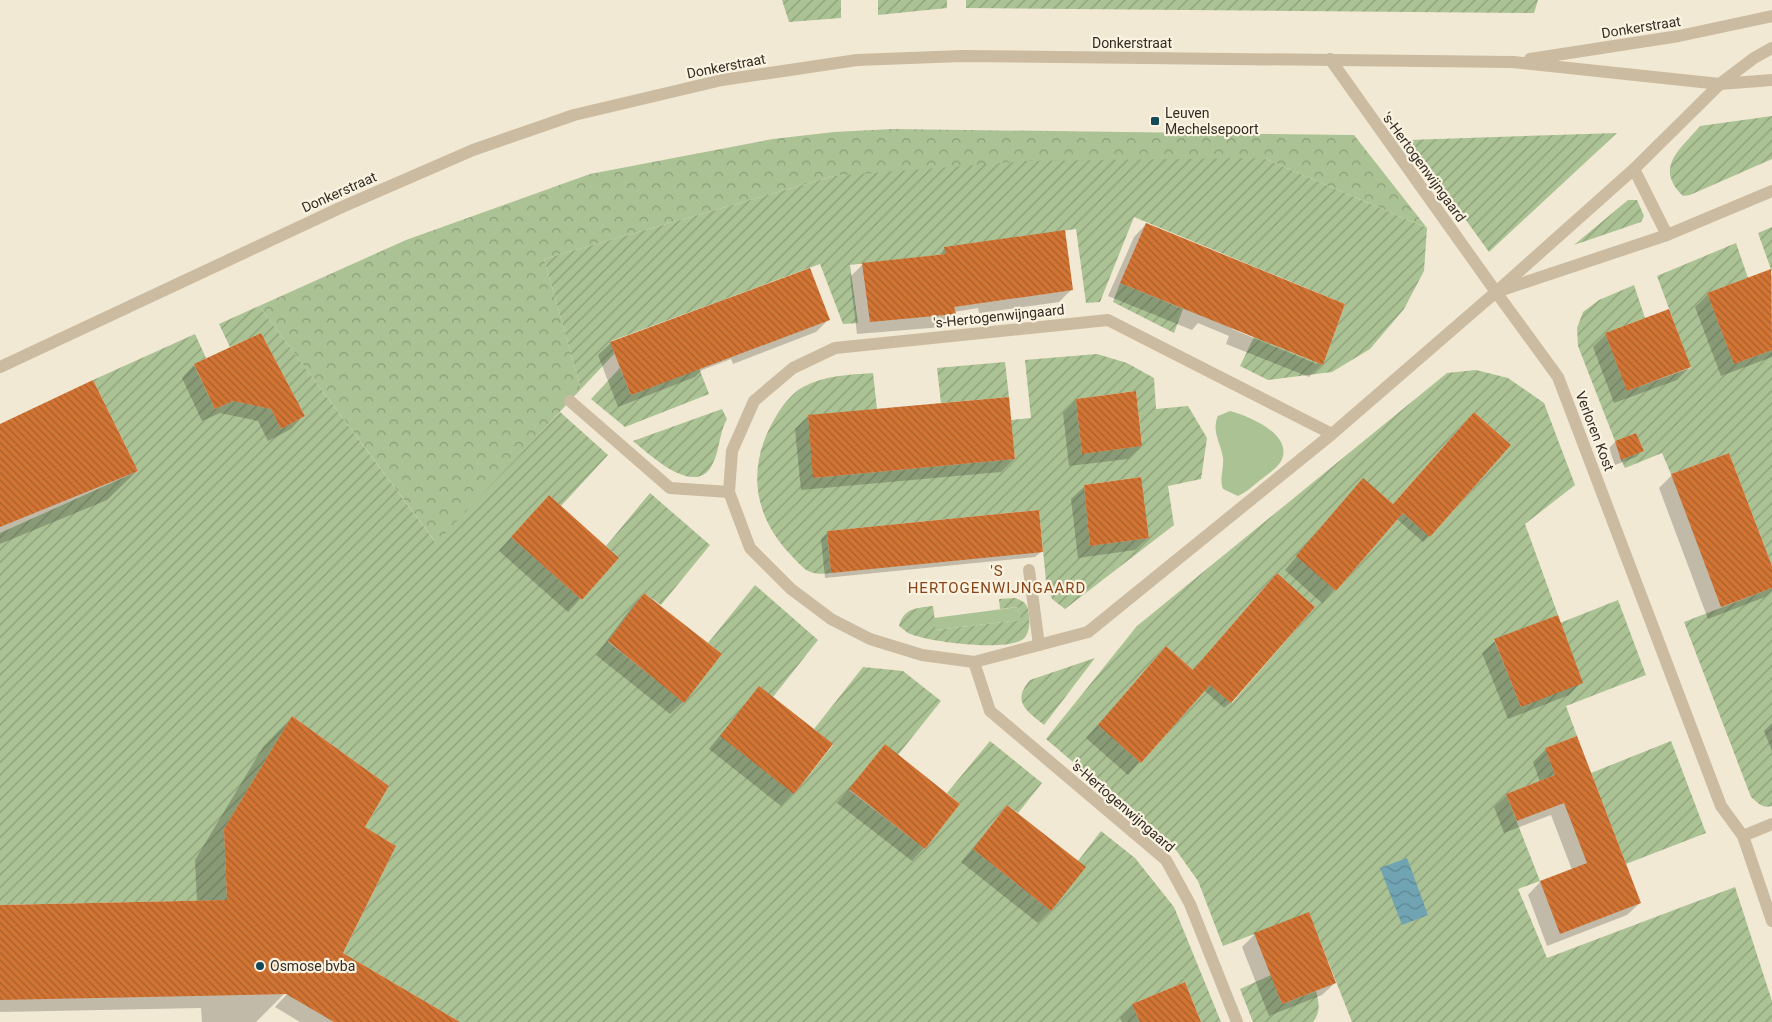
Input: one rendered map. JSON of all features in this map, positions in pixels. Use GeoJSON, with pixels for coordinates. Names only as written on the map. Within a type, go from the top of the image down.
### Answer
{"type":"FeatureCollection","features":[{"type":"Feature","properties":{"kind":"street","name":"Donkerstraat"},"geometry":{"type":"LineString","coordinates":[[1513,62],[1679,36],[1772,16]]}},
{"type":"Feature","properties":{"kind":"street","name":"'s-Hertogenwijngaard"},"geometry":{"type":"LineString","coordinates":[[1332,434],[1108,320],[835,348],[793,368],[754,401],[732,451],[729,492],[750,548],[791,589],[831,619],[870,639],[922,655],[974,662],[1088,632],[1332,434],[1634,169],[1720,84],[1754,58],[1772,48]]}},
{"type":"Feature","properties":{"kind":"street","name":"Donkerstraat"},"geometry":{"type":"LineString","coordinates":[[0,367],[325,215],[473,150],[574,115],[722,80],[857,60],[962,56],[1513,62],[1720,84],[1772,80]]}},
{"type":"Feature","properties":{"kind":"street","name":"'s-Hertogenwijngaard"},"geometry":{"type":"LineString","coordinates":[[1330,60],[1496,292]]}},
{"type":"Feature","properties":{"kind":"street"},"geometry":{"type":"LineString","coordinates":[[1634,169],[1667,235]]}},
{"type":"Feature","properties":{"kind":"street"},"geometry":{"type":"LineString","coordinates":[[1496,292],[1667,235],[1772,191]]}},
{"type":"Feature","properties":{"kind":"street","name":"Verloren Kost"},"geometry":{"type":"LineString","coordinates":[[1496,292],[1558,377],[1721,806],[1744,836],[1772,921]]}},
{"type":"Feature","properties":{"kind":"street"},"geometry":{"type":"LineString","coordinates":[[570,401],[670,488],[729,492]]}},
{"type":"Feature","properties":{"kind":"street"},"geometry":{"type":"LineString","coordinates":[[1029,570],[1039,645]]}},
{"type":"Feature","properties":{"kind":"street","name":"'s-Hertogenwijngaard"},"geometry":{"type":"LineString","coordinates":[[974,662],[990,711],[1166,860],[1190,904],[1237,1022]]}},
{"type":"Feature","properties":{"kind":"street"},"geometry":{"type":"LineString","coordinates":[[1744,836],[1772,824]]}},
{"type":"Feature","properties":{"kind":"green space"},"geometry":{"type":"Polygon","coordinates":[[[782,0],[841,0],[841,18],[789,22],[782,0]]]}},
{"type":"Feature","properties":{"kind":"green space"},"geometry":{"type":"Polygon","coordinates":[[[878,0],[947,0],[947,8],[878,15],[878,0]]]}},
{"type":"Feature","properties":{"kind":"green space"},"geometry":{"type":"Polygon","coordinates":[[[966,0],[1538,0],[1534,13],[966,8],[966,0]]]}},
{"type":"Feature","properties":{"kind":"green space"},"geometry":{"type":"Polygon","coordinates":[[[1772,116],[1772,159],[1690,195],[1683,196],[1675,186],[1670,167],[1678,151],[1700,126],[1772,116]]]}},
{"type":"Feature","properties":{"kind":"green space"},"geometry":{"type":"Polygon","coordinates":[[[892,129],[1354,135],[1427,228],[1263,158],[834,176],[544,259],[581,389],[437,544],[259,306],[406,240],[590,174],[773,139],[834,132],[892,129]]]}},
{"type":"Feature","properties":{"kind":"green space"},"geometry":{"type":"Polygon","coordinates":[[[1617,133],[1489,252],[1408,140],[1617,133]]]}},
{"type":"Feature","properties":{"kind":"green space"},"geometry":{"type":"Polygon","coordinates":[[[1263,158],[1427,228],[1424,271],[1404,309],[1370,349],[1332,372],[1268,380],[1240,366],[1254,337],[1323,365],[1345,304],[1134,217],[1100,302],[1086,303],[1076,229],[945,247],[946,254],[850,265],[858,323],[843,324],[820,264],[611,341],[614,354],[581,389],[544,259],[834,176],[1026,161],[1263,158]]]}},
{"type":"Feature","properties":{"kind":"green space"},"geometry":{"type":"Polygon","coordinates":[[[1628,200],[1637,200],[1644,216],[1641,222],[1574,245],[1628,200]]]}},
{"type":"Feature","properties":{"kind":"green space"},"geometry":{"type":"Polygon","coordinates":[[[1772,227],[1772,272],[1758,233],[1772,227]]]}},
{"type":"Feature","properties":{"kind":"green space"},"geometry":{"type":"Polygon","coordinates":[[[1736,243],[1748,278],[1707,293],[1734,364],[1772,350],[1772,566],[1729,453],[1671,474],[1662,453],[1625,468],[1621,460],[1644,451],[1636,433],[1615,441],[1578,346],[1577,328],[1583,312],[1599,300],[1634,285],[1645,318],[1605,333],[1627,391],[1691,368],[1657,276],[1736,243]]]}},
{"type":"Feature","properties":{"kind":"green space"},"geometry":{"type":"Polygon","coordinates":[[[1120,283],[1183,309],[1174,333],[1113,302],[1120,283]]]}},
{"type":"Feature","properties":{"kind":"green space"},"geometry":{"type":"Polygon","coordinates":[[[259,306],[436,543],[560,412],[608,455],[561,506],[549,495],[511,537],[582,600],[619,558],[606,546],[650,493],[710,545],[661,605],[644,593],[608,642],[684,702],[722,654],[708,643],[755,585],[818,640],[773,697],[794,794],[833,745],[814,729],[863,667],[903,671],[941,701],[898,755],[885,744],[849,790],[925,849],[960,804],[947,793],[990,741],[1042,783],[1018,813],[1007,805],[973,849],[1051,911],[1085,867],[1078,861],[1101,831],[1135,858],[1174,907],[1221,1022],[1201,1022],[1185,982],[1132,1004],[1140,1022],[460,1022],[343,953],[396,846],[365,827],[389,786],[292,716],[224,829],[227,900],[0,905],[0,533],[138,471],[93,380],[195,334],[206,358],[194,365],[215,409],[233,401],[271,409],[281,429],[305,416],[261,333],[230,347],[219,324],[259,306]]]}},
{"type":"Feature","properties":{"kind":"green space"},"geometry":{"type":"Polygon","coordinates":[[[1097,354],[1127,363],[1154,378],[1156,409],[1188,406],[1207,438],[1201,479],[1168,486],[1174,525],[1065,609],[1052,599],[1046,581],[1039,510],[827,531],[831,573],[823,574],[812,573],[804,568],[777,539],[761,506],[757,471],[760,453],[775,418],[787,401],[803,387],[829,378],[873,373],[877,409],[808,416],[814,478],[1015,459],[1011,420],[1031,418],[1025,360],[1097,354]],[[1136,391],[1076,399],[1082,454],[1142,446],[1136,391]],[[1140,477],[1084,485],[1090,546],[1149,538],[1140,477]]]}},
{"type":"Feature","properties":{"kind":"green space"},"geometry":{"type":"Polygon","coordinates":[[[1005,362],[1009,397],[941,403],[937,368],[1005,362]]]}},
{"type":"Feature","properties":{"kind":"green space"},"geometry":{"type":"Polygon","coordinates":[[[620,368],[631,395],[699,368],[709,394],[625,427],[591,399],[620,368]]]}},
{"type":"Feature","properties":{"kind":"green space"},"geometry":{"type":"Polygon","coordinates":[[[1476,370],[1508,378],[1544,403],[1575,485],[1525,524],[1558,615],[1494,640],[1521,707],[1560,623],[1618,600],[1646,675],[1566,706],[1577,736],[1545,748],[1555,775],[1506,794],[1540,881],[1518,889],[1547,958],[1735,887],[1772,1001],[1772,1022],[1352,1022],[1309,913],[1223,946],[1198,881],[1176,850],[1046,739],[1137,626],[1447,373],[1476,370]],[[1474,412],[1393,504],[1363,479],[1297,556],[1336,591],[1403,513],[1430,537],[1511,445],[1474,412]],[[1277,573],[1193,670],[1166,646],[1098,725],[1141,763],[1210,685],[1232,703],[1315,607],[1277,573]]]}},
{"type":"Feature","properties":{"kind":"green space"},"geometry":{"type":"Polygon","coordinates":[[[722,409],[727,419],[722,430],[715,458],[706,473],[696,477],[685,476],[673,471],[633,441],[722,409]]]}},
{"type":"Feature","properties":{"kind":"green space"},"geometry":{"type":"Polygon","coordinates":[[[1230,411],[1248,417],[1267,428],[1281,442],[1283,450],[1281,462],[1277,467],[1238,496],[1223,489],[1221,481],[1223,458],[1216,432],[1218,416],[1230,411]]]}},
{"type":"Feature","properties":{"kind":"green space"},"geometry":{"type":"Polygon","coordinates":[[[1772,588],[1772,806],[1766,807],[1751,797],[1684,622],[1772,588]]]}},
{"type":"Feature","properties":{"kind":"green space"},"geometry":{"type":"Polygon","coordinates":[[[1015,598],[1026,605],[1029,624],[1025,637],[1014,643],[985,645],[932,640],[908,633],[899,626],[907,612],[916,608],[933,606],[936,630],[1020,620],[1018,607],[1000,609],[999,599],[1015,598]]]}},
{"type":"Feature","properties":{"kind":"green space"},"geometry":{"type":"Polygon","coordinates":[[[1018,607],[1020,620],[936,630],[934,618],[1018,607]]]}},
{"type":"Feature","properties":{"kind":"green space"},"geometry":{"type":"Polygon","coordinates":[[[1095,658],[1044,725],[1024,706],[1022,694],[1030,680],[1095,658]]]}},
{"type":"Feature","properties":{"kind":"green space"},"geometry":{"type":"Polygon","coordinates":[[[1671,741],[1706,833],[1626,864],[1591,773],[1671,741]]]}},
{"type":"Feature","properties":{"kind":"green space"},"geometry":{"type":"Polygon","coordinates":[[[1271,975],[1282,1004],[1316,991],[1319,1007],[1313,1022],[1253,1022],[1240,989],[1271,975]]]}},
{"type":"Feature","properties":{"kind":"water"},"geometry":{"type":"Polygon","coordinates":[[[1407,858],[1428,915],[1402,925],[1380,868],[1407,858]]]}},
{"type":"Feature","properties":{"kind":"building"},"geometry":{"type":"Polygon","coordinates":[[[1146,223],[1345,304],[1323,365],[1120,283],[1146,223]]]}},
{"type":"Feature","properties":{"kind":"building"},"geometry":{"type":"Polygon","coordinates":[[[1065,230],[1073,290],[954,307],[956,314],[870,322],[862,263],[946,254],[944,247],[1065,230]]]}},
{"type":"Feature","properties":{"kind":"building"},"geometry":{"type":"Polygon","coordinates":[[[810,268],[830,320],[631,395],[610,342],[810,268]]]}},
{"type":"Feature","properties":{"kind":"building"},"geometry":{"type":"Polygon","coordinates":[[[1771,269],[1772,350],[1734,364],[1707,293],[1771,269]]]}},
{"type":"Feature","properties":{"kind":"building"},"geometry":{"type":"Polygon","coordinates":[[[1669,309],[1691,367],[1627,391],[1605,333],[1669,309]]]}},
{"type":"Feature","properties":{"kind":"building"},"geometry":{"type":"Polygon","coordinates":[[[261,333],[305,416],[281,429],[271,409],[233,401],[215,409],[194,364],[261,333]]]}},
{"type":"Feature","properties":{"kind":"building"},"geometry":{"type":"Polygon","coordinates":[[[93,380],[138,471],[0,527],[0,424],[93,380]]]}},
{"type":"Feature","properties":{"kind":"building"},"geometry":{"type":"Polygon","coordinates":[[[1136,391],[1142,446],[1082,454],[1076,399],[1136,391]]]}},
{"type":"Feature","properties":{"kind":"building"},"geometry":{"type":"Polygon","coordinates":[[[1009,397],[1015,459],[813,478],[808,415],[1009,397]]]}},
{"type":"Feature","properties":{"kind":"building"},"geometry":{"type":"Polygon","coordinates":[[[1474,412],[1511,445],[1430,537],[1403,513],[1336,591],[1296,556],[1363,478],[1393,504],[1474,412]]]}},
{"type":"Feature","properties":{"kind":"building"},"geometry":{"type":"Polygon","coordinates":[[[1636,433],[1644,451],[1621,460],[1615,441],[1636,433]]]}},
{"type":"Feature","properties":{"kind":"building"},"geometry":{"type":"Polygon","coordinates":[[[1729,453],[1772,566],[1772,588],[1721,607],[1671,474],[1729,453]]]}},
{"type":"Feature","properties":{"kind":"building"},"geometry":{"type":"Polygon","coordinates":[[[1141,477],[1149,538],[1090,546],[1084,485],[1141,477]]]}},
{"type":"Feature","properties":{"kind":"building"},"geometry":{"type":"Polygon","coordinates":[[[549,495],[619,558],[582,600],[511,537],[549,495]]]}},
{"type":"Feature","properties":{"kind":"building"},"geometry":{"type":"Polygon","coordinates":[[[1039,510],[1043,552],[831,573],[827,531],[1039,510]]]}},
{"type":"Feature","properties":{"kind":"building"},"geometry":{"type":"Polygon","coordinates":[[[1277,573],[1315,607],[1231,703],[1210,685],[1141,763],[1098,725],[1166,646],[1193,670],[1277,573]]]}},
{"type":"Feature","properties":{"kind":"building"},"geometry":{"type":"Polygon","coordinates":[[[644,593],[722,654],[684,703],[608,641],[644,593]]]}},
{"type":"Feature","properties":{"kind":"building"},"geometry":{"type":"Polygon","coordinates":[[[1558,615],[1583,683],[1521,707],[1494,639],[1558,615]]]}},
{"type":"Feature","properties":{"kind":"building"},"geometry":{"type":"Polygon","coordinates":[[[759,686],[833,744],[794,794],[720,736],[759,686]]]}},
{"type":"Feature","properties":{"kind":"building"},"geometry":{"type":"Polygon","coordinates":[[[292,716],[389,786],[365,827],[396,846],[343,953],[460,1022],[334,1022],[286,994],[0,1000],[0,905],[227,900],[224,829],[292,716]]]}},
{"type":"Feature","properties":{"kind":"building"},"geometry":{"type":"Polygon","coordinates":[[[1577,736],[1641,903],[1560,934],[1540,881],[1587,863],[1564,803],[1517,821],[1506,794],[1555,775],[1545,748],[1577,736]]]}},
{"type":"Feature","properties":{"kind":"building"},"geometry":{"type":"Polygon","coordinates":[[[885,744],[960,804],[925,849],[849,789],[885,744]]]}},
{"type":"Feature","properties":{"kind":"building"},"geometry":{"type":"Polygon","coordinates":[[[1007,805],[1086,867],[1051,911],[973,849],[1007,805]]]}},
{"type":"Feature","properties":{"kind":"building"},"geometry":{"type":"Polygon","coordinates":[[[1309,912],[1336,983],[1282,1004],[1254,933],[1309,912]]]}},
{"type":"Feature","properties":{"kind":"building"},"geometry":{"type":"Polygon","coordinates":[[[1185,982],[1201,1022],[1140,1022],[1132,1004],[1185,982]]]}},
{"type":"Feature","properties":{"kind":"place","name":"Leuven Mechelsepoort"},"geometry":{"type":"Point","coordinates":[1155,121]}},
{"type":"Feature","properties":{"kind":"place","name":"Osmose bvba"},"geometry":{"type":"Point","coordinates":[260,966]}},
{"type":"Feature","properties":{"kind":"district","name":"'S HERTOGENWIJNGAARD"},"geometry":{"type":"Point","coordinates":[997,580]}}]}
